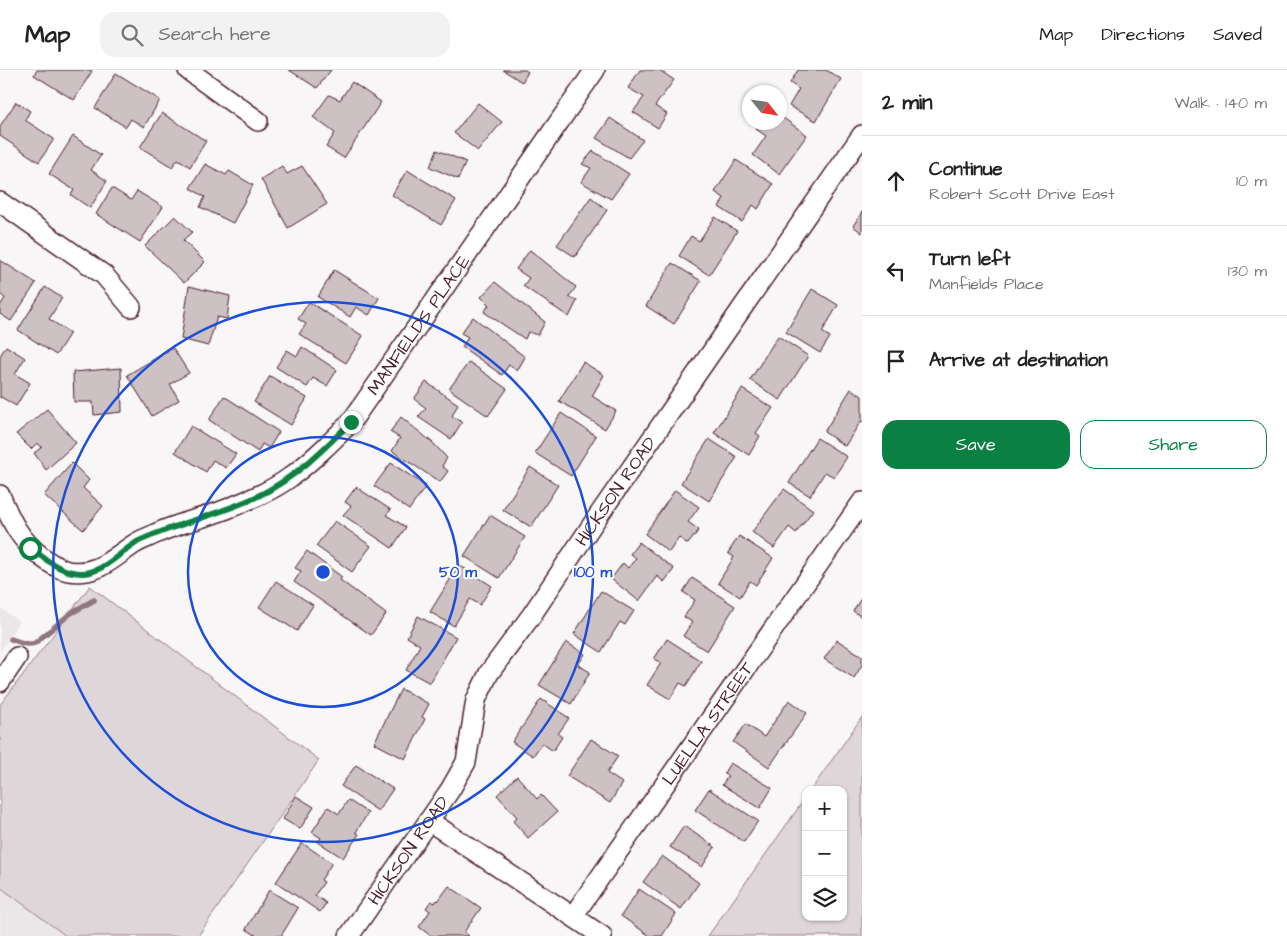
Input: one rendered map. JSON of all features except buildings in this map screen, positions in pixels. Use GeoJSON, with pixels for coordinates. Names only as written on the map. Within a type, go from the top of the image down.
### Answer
{"type":"FeatureCollection","features":[{"type":"Feature","properties":{"kind":"street"},"geometry":{"type":"LineString","coordinates":[[188,70],[258,120]]}},
{"type":"Feature","properties":{"kind":"street","name":"MANFIELDS PLACE"},"geometry":{"type":"LineString","coordinates":[[0,495],[11,522],[30,548],[54,566],[66,571],[85,573],[105,565],[136,543],[162,531],[222,511],[256,497],[288,479],[320,453],[351,422],[595,70]]}},
{"type":"Feature","properties":{"kind":"street","name":"HICKSON ROAD"},"geometry":{"type":"LineString","coordinates":[[348,936],[429,821],[466,762],[476,700],[489,673],[531,616],[596,518],[862,135]]}},
{"type":"Feature","properties":{"kind":"street"},"geometry":{"type":"LineString","coordinates":[[0,202],[104,275],[131,307]]}},
{"type":"Feature","properties":{"kind":"street","name":"LUELLA STREET"},"geometry":{"type":"LineString","coordinates":[[573,916],[862,502]]}},
{"type":"Feature","properties":{"kind":"street"},"geometry":{"type":"LineString","coordinates":[[0,682],[17,657]]}},
{"type":"Feature","properties":{"kind":"street"},"geometry":{"type":"LineString","coordinates":[[429,821],[602,936]]}},
{"type":"Feature","properties":{"kind":"shaded area"},"geometry":{"type":"Polygon","coordinates":[[[90,586],[319,760],[198,936],[66,936],[0,887],[0,705],[90,586]]]}},
{"type":"Feature","properties":{"kind":"shaded area"},"geometry":{"type":"Polygon","coordinates":[[[0,608],[19,621],[0,652],[0,608]]]}},
{"type":"Feature","properties":{"kind":"shaded area"},"geometry":{"type":"Polygon","coordinates":[[[862,717],[862,936],[708,936],[802,803],[802,921],[847,921],[847,786],[814,786],[862,717]]]}},
{"type":"Feature","properties":{"kind":"shaded area"},"geometry":{"type":"Polygon","coordinates":[[[0,887],[66,936],[0,936],[0,887]]]}},
{"type":"Feature","properties":{"kind":"waterway"},"geometry":{"type":"LineString","coordinates":[[11,639],[26,644],[35,643],[71,613],[94,600]]}},
{"type":"Feature","properties":{"kind":"route"},"geometry":{"type":"LineString","coordinates":[[30,548],[54,566],[66,571],[85,573],[105,565],[136,543],[162,531],[222,511],[256,497],[288,479],[320,453],[351,422]]}}]}
